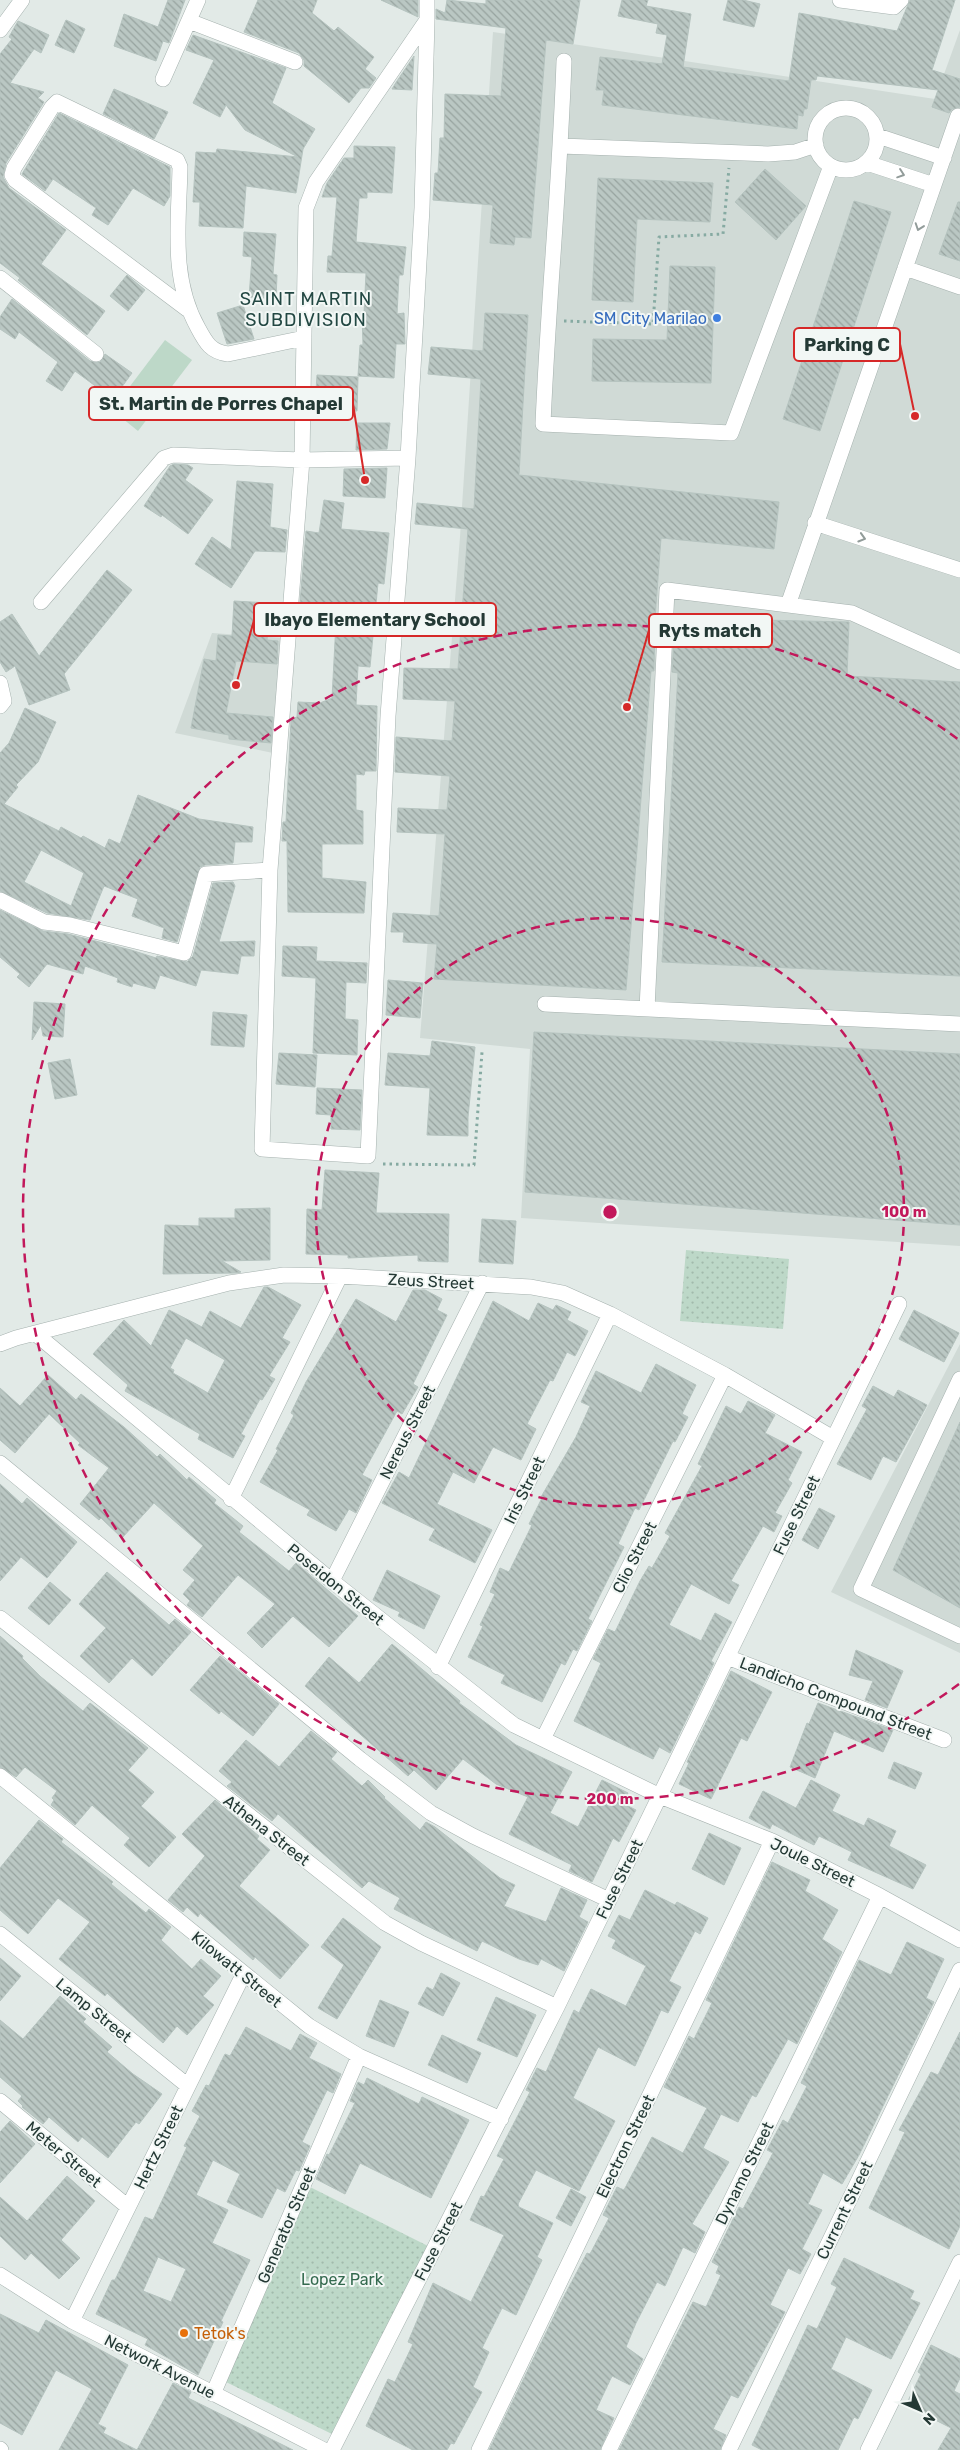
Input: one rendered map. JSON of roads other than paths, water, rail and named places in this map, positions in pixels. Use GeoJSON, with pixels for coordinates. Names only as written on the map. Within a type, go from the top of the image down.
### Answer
{"type":"FeatureCollection","features":[{"type":"Feature","properties":{"kind":"street"},"geometry":{"type":"LineString","coordinates":[[0,30],[22,0]]}},
{"type":"Feature","properties":{"kind":"street"},"geometry":{"type":"LineString","coordinates":[[163,79],[198,0]]}},
{"type":"Feature","properties":{"kind":"street"},"geometry":{"type":"LineString","coordinates":[[427,0],[427,20],[422,208],[408,458],[388,716],[368,1156],[262,1149],[270,870],[302,460],[306,208],[316,182],[427,20]]}},
{"type":"Feature","properties":{"kind":"street"},"geometry":{"type":"LineString","coordinates":[[840,0],[894,7],[901,0]]}},
{"type":"Feature","properties":{"kind":"street"},"geometry":{"type":"LineString","coordinates":[[189,21],[295,62]]}},
{"type":"Feature","properties":{"kind":"street"},"geometry":{"type":"LineString","coordinates":[[564,61],[561,146],[548,320],[543,424],[731,433],[831,166]]}},
{"type":"Feature","properties":{"kind":"street"},"geometry":{"type":"LineString","coordinates":[[187,309],[15,180],[12,175],[14,168],[57,102],[177,160],[180,167],[178,266],[187,309],[209,347],[217,353],[228,354],[304,338]]}},
{"type":"Feature","properties":{"kind":"street"},"geometry":{"type":"LineString","coordinates":[[842,108],[862,112],[875,127],[878,136],[877,147],[867,163],[850,170],[831,166],[824,161],[816,145],[815,135],[824,117],[842,108]]}},
{"type":"Feature","properties":{"kind":"street"},"geometry":{"type":"LineString","coordinates":[[788,605],[958,116]]}},
{"type":"Feature","properties":{"kind":"street"},"geometry":{"type":"LineString","coordinates":[[878,136],[944,158]]}},
{"type":"Feature","properties":{"kind":"street"},"geometry":{"type":"LineString","coordinates":[[561,146],[768,154],[795,152],[816,145]]}},
{"type":"Feature","properties":{"kind":"street"},"geometry":{"type":"LineString","coordinates":[[867,163],[934,186]]}},
{"type":"Feature","properties":{"kind":"street"},"geometry":{"type":"LineString","coordinates":[[905,268],[960,287]]}},
{"type":"Feature","properties":{"kind":"street"},"geometry":{"type":"LineString","coordinates":[[0,278],[96,354]]}},
{"type":"Feature","properties":{"kind":"street"},"geometry":{"type":"LineString","coordinates":[[41,602],[164,458],[182,455],[302,460],[408,458]]}},
{"type":"Feature","properties":{"kind":"street"},"geometry":{"type":"LineString","coordinates":[[815,523],[960,570]]}},
{"type":"Feature","properties":{"kind":"street"},"geometry":{"type":"LineString","coordinates":[[647,1009],[667,590],[852,613],[960,662]]}},
{"type":"Feature","properties":{"kind":"street"},"geometry":{"type":"LineString","coordinates":[[0,706],[4,701],[1,686]]}},
{"type":"Feature","properties":{"kind":"street"},"geometry":{"type":"LineString","coordinates":[[0,900],[44,922],[70,925],[184,953],[206,874],[270,870]]}},
{"type":"Feature","properties":{"kind":"street"},"geometry":{"type":"LineString","coordinates":[[545,1004],[960,1024]]}},
{"type":"Feature","properties":{"kind":"street","name":"Zeus Street"},"geometry":{"type":"LineString","coordinates":[[0,1344],[16,1338],[229,1284],[284,1275],[340,1276],[531,1287],[563,1293],[610,1314],[725,1375],[834,1438]]}},
{"type":"Feature","properties":{"kind":"street"},"geometry":{"type":"LineString","coordinates":[[231,1498],[340,1276]]}},
{"type":"Feature","properties":{"kind":"street","name":"Nereus Street"},"geometry":{"type":"LineString","coordinates":[[332,1581],[482,1283]]}},
{"type":"Feature","properties":{"kind":"street","name":"Fuse Street"},"geometry":{"type":"LineString","coordinates":[[332,2450],[557,2007],[899,1304]]}},
{"type":"Feature","properties":{"kind":"street","name":"Iris Street"},"geometry":{"type":"LineString","coordinates":[[438,1666],[610,1314]]}},
{"type":"Feature","properties":{"kind":"street"},"geometry":{"type":"LineString","coordinates":[[0,1331],[16,1338]]}},
{"type":"Feature","properties":{"kind":"street","name":"Poseidon Street"},"geometry":{"type":"LineString","coordinates":[[36,1334],[332,1581],[514,1725],[660,1796]]}},
{"type":"Feature","properties":{"kind":"street","name":"Clio Street"},"geometry":{"type":"LineString","coordinates":[[542,1739],[725,1375]]}},
{"type":"Feature","properties":{"kind":"street"},"geometry":{"type":"LineString","coordinates":[[960,1379],[861,1589],[960,1636]]}},
{"type":"Feature","properties":{"kind":"street"},"geometry":{"type":"LineString","coordinates":[[0,1463],[360,1759],[431,1813],[472,1836],[609,1900]]}},
{"type":"Feature","properties":{"kind":"street","name":"Athena Street"},"geometry":{"type":"LineString","coordinates":[[0,1618],[385,1922],[421,1943],[557,2007]]}},
{"type":"Feature","properties":{"kind":"street","name":"Landicho Compound Street"},"geometry":{"type":"LineString","coordinates":[[728,1657],[944,1740]]}},
{"type":"Feature","properties":{"kind":"street","name":"Kilowatt Street"},"geometry":{"type":"LineString","coordinates":[[0,1776],[309,2026],[359,2056],[501,2119]]}},
{"type":"Feature","properties":{"kind":"street","name":"Joule Street"},"geometry":{"type":"LineString","coordinates":[[660,1796],[772,1842],[880,1896],[960,1940]]}},
{"type":"Feature","properties":{"kind":"street","name":"Electron Street"},"geometry":{"type":"LineString","coordinates":[[479,2450],[772,1842]]}},
{"type":"Feature","properties":{"kind":"street","name":"Dynamo Street"},"geometry":{"type":"LineString","coordinates":[[609,2450],[880,1896]]}},
{"type":"Feature","properties":{"kind":"street","name":"Lamp Street"},"geometry":{"type":"LineString","coordinates":[[0,1934],[188,2086]]}},
{"type":"Feature","properties":{"kind":"street","name":"Current Street"},"geometry":{"type":"LineString","coordinates":[[729,2450],[960,1970]]}},
{"type":"Feature","properties":{"kind":"street","name":"Hertz Street"},"geometry":{"type":"LineString","coordinates":[[72,2321],[244,1974]]}},
{"type":"Feature","properties":{"kind":"street","name":"Generator Street"},"geometry":{"type":"LineString","coordinates":[[213,2394],[359,2056]]}},
{"type":"Feature","properties":{"kind":"street","name":"Meter Street"},"geometry":{"type":"LineString","coordinates":[[0,2101],[128,2207]]}},
{"type":"Feature","properties":{"kind":"street"},"geometry":{"type":"LineString","coordinates":[[868,2450],[960,2262]]}},
{"type":"Feature","properties":{"kind":"street","name":"Network Avenue"},"geometry":{"type":"LineString","coordinates":[[0,2275],[72,2321],[324,2450]]}},
{"type":"Feature","properties":{"kind":"place","name":"SM City Marilao"},"geometry":{"type":"Point","coordinates":[717,318]}},
{"type":"Feature","properties":{"kind":"place","name":"Parking C"},"geometry":{"type":"Point","coordinates":[915,416]}},
{"type":"Feature","properties":{"kind":"place","name":"St. Martin de Porres Chapel"},"geometry":{"type":"Point","coordinates":[365,480]}},
{"type":"Feature","properties":{"kind":"place","name":"Ibayo Elementary School"},"geometry":{"type":"Point","coordinates":[236,685]}},
{"type":"Feature","properties":{"kind":"place","name":"Ryts match"},"geometry":{"type":"Point","coordinates":[627,707]}},
{"type":"Feature","properties":{"kind":"place","name":"Tetok's"},"geometry":{"type":"Point","coordinates":[184,2333]}},
{"type":"Feature","properties":{"kind":"district","name":"SAINT MARTIN SUBDIVISION"},"geometry":{"type":"Point","coordinates":[306,309]}},
{"type":"Feature","properties":{"kind":"park label","name":"Lopez Park"},"geometry":{"type":"Point","coordinates":[342,2279]}}]}
